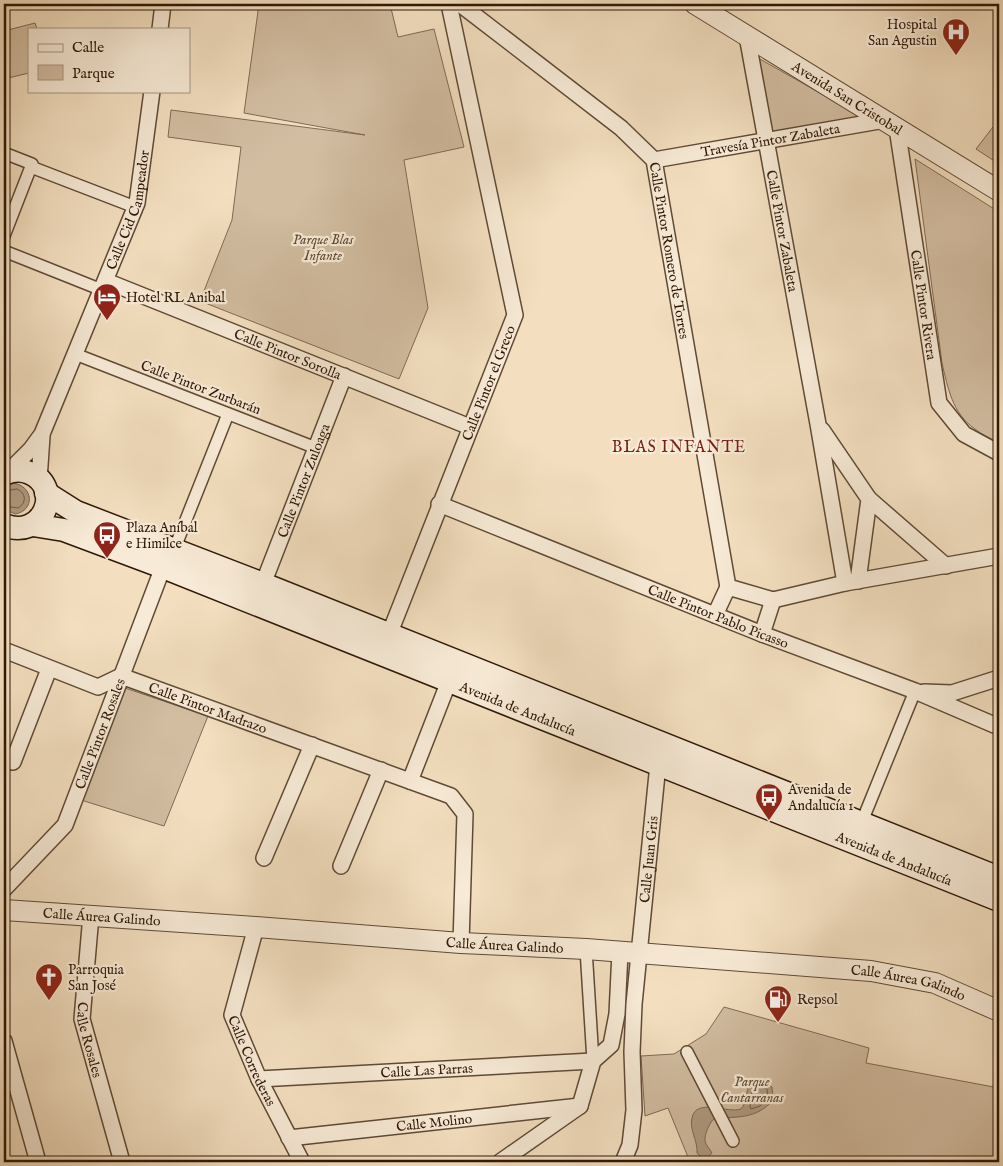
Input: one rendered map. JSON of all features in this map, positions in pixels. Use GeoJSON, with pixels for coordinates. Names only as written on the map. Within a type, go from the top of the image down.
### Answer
{"type":"FeatureCollection","features":[{"type":"Feature","properties":{"kind":"main road","name":"Avenida de Andalucía"},"geometry":{"type":"LineString","coordinates":[[6,473],[17,470],[26,472],[76,512],[168,559],[449,681],[999,900]]}},
{"type":"Feature","properties":{"kind":"main road"},"geometry":{"type":"LineString","coordinates":[[33,525],[45,511],[47,502],[43,486]]}},
{"type":"Feature","properties":{"kind":"main road","name":"Avenida de Andalucía"},"geometry":{"type":"LineString","coordinates":[[4,525],[18,529],[33,525],[64,530],[264,584],[999,878]]}},
{"type":"Feature","properties":{"kind":"street"},"geometry":{"type":"LineString","coordinates":[[160,28],[163,4]]}},
{"type":"Feature","properties":{"kind":"street","name":"Calle Pintor el Greco"},"geometry":{"type":"LineString","coordinates":[[389,635],[515,315],[449,4]]}},
{"type":"Feature","properties":{"kind":"street","name":"Calle Pintor Romero de Torres"},"geometry":{"type":"LineString","coordinates":[[460,4],[621,128],[654,160],[728,588]]}},
{"type":"Feature","properties":{"kind":"street","name":"Avenida San Cristobal"},"geometry":{"type":"LineString","coordinates":[[695,4],[999,191]]}},
{"type":"Feature","properties":{"kind":"street","name":"Calle Pintor Zabaleta"},"geometry":{"type":"LineString","coordinates":[[747,36],[818,424],[852,582]]}},
{"type":"Feature","properties":{"kind":"street","name":"Calle Cid Campeador"},"geometry":{"type":"LineString","coordinates":[[6,473],[31,449],[42,434],[135,207],[152,92]]}},
{"type":"Feature","properties":{"kind":"street","name":"Travesía Pintor Zabaleta"},"geometry":{"type":"LineString","coordinates":[[654,160],[767,141],[891,124]]}},
{"type":"Feature","properties":{"kind":"street","name":"Calle Pintor Rivera"},"geometry":{"type":"LineString","coordinates":[[891,124],[939,403],[964,434],[999,453]]}},
{"type":"Feature","properties":{"kind":"street"},"geometry":{"type":"LineString","coordinates":[[4,153],[135,207]]}},
{"type":"Feature","properties":{"kind":"street"},"geometry":{"type":"LineString","coordinates":[[4,236],[32,166]]}},
{"type":"Feature","properties":{"kind":"street"},"geometry":{"type":"LineString","coordinates":[[4,251],[104,285]]}},
{"type":"Feature","properties":{"kind":"street","name":"Calle Pintor Sorolla"},"geometry":{"type":"LineString","coordinates":[[104,285],[470,426]]}},
{"type":"Feature","properties":{"kind":"street","name":"Calle Pintor Zurbarán"},"geometry":{"type":"LineString","coordinates":[[75,354],[316,448]]}},
{"type":"Feature","properties":{"kind":"street","name":"Calle Pintor Zuloaga"},"geometry":{"type":"LineString","coordinates":[[264,584],[344,376]]}},
{"type":"Feature","properties":{"kind":"street"},"geometry":{"type":"LineString","coordinates":[[168,559],[228,414]]}},
{"type":"Feature","properties":{"kind":"street","name":"Calle Pintor Zabaleta"},"geometry":{"type":"LineString","coordinates":[[818,424],[869,499],[946,566]]}},
{"type":"Feature","properties":{"kind":"street","name":"Calle Cid Campeador"},"geometry":{"type":"LineString","coordinates":[[42,434],[43,486]]}},
{"type":"Feature","properties":{"kind":"street"},"geometry":{"type":"LineString","coordinates":[[852,582],[869,499]]}},
{"type":"Feature","properties":{"kind":"street","name":"Calle Pintor Pablo Picasso"},"geometry":{"type":"LineString","coordinates":[[439,504],[999,727]]}},
{"type":"Feature","properties":{"kind":"street"},"geometry":{"type":"LineString","coordinates":[[715,615],[728,588],[773,600],[852,582],[999,556]]}},
{"type":"Feature","properties":{"kind":"street","name":"Calle Pintor Rosales"},"geometry":{"type":"LineString","coordinates":[[5,883],[65,825],[121,676],[168,559]]}},
{"type":"Feature","properties":{"kind":"street"},"geometry":{"type":"LineString","coordinates":[[762,634],[773,600]]}},
{"type":"Feature","properties":{"kind":"street"},"geometry":{"type":"LineString","coordinates":[[4,650],[98,688],[121,676]]}},
{"type":"Feature","properties":{"kind":"street"},"geometry":{"type":"LineString","coordinates":[[13,762],[49,669]]}},
{"type":"Feature","properties":{"kind":"street","name":"Calle Pintor Madrazo"},"geometry":{"type":"LineString","coordinates":[[121,676],[451,796],[465,814],[461,943]]}},
{"type":"Feature","properties":{"kind":"street"},"geometry":{"type":"LineString","coordinates":[[861,824],[915,692],[952,692],[999,678]]}},
{"type":"Feature","properties":{"kind":"street"},"geometry":{"type":"LineString","coordinates":[[410,781],[449,681]]}},
{"type":"Feature","properties":{"kind":"street"},"geometry":{"type":"LineString","coordinates":[[264,858],[312,745]]}},
{"type":"Feature","properties":{"kind":"street","name":"Calle Juan Gris"},"geometry":{"type":"LineString","coordinates":[[629,953],[658,764]]}},
{"type":"Feature","properties":{"kind":"street"},"geometry":{"type":"LineString","coordinates":[[341,866],[381,770]]}},
{"type":"Feature","properties":{"kind":"street","name":"Calle Áurea Galindo"},"geometry":{"type":"LineString","coordinates":[[4,910],[461,943],[586,949],[871,971],[936,983],[999,1009]]}},
{"type":"Feature","properties":{"kind":"street","name":"Calle Rosales"},"geometry":{"type":"LineString","coordinates":[[91,916],[82,1019],[122,1162]]}},
{"type":"Feature","properties":{"kind":"street","name":"Calle Correderas"},"geometry":{"type":"LineString","coordinates":[[256,927],[232,1015],[259,1079],[302,1162]]}},
{"type":"Feature","properties":{"kind":"street"},"geometry":{"type":"LineString","coordinates":[[500,1162],[580,1106],[593,1061],[586,949]]}},
{"type":"Feature","properties":{"kind":"street"},"geometry":{"type":"LineString","coordinates":[[593,1061],[611,1045],[629,953]]}},
{"type":"Feature","properties":{"kind":"street"},"geometry":{"type":"LineString","coordinates":[[623,1162],[630,1145],[634,1110],[629,953]]}},
{"type":"Feature","properties":{"kind":"street"},"geometry":{"type":"LineString","coordinates":[[4,1041],[38,1162]]}},
{"type":"Feature","properties":{"kind":"street"},"geometry":{"type":"LineString","coordinates":[[687,1052],[733,1141]]}},
{"type":"Feature","properties":{"kind":"street","name":"Calle Las Parras"},"geometry":{"type":"LineString","coordinates":[[259,1079],[593,1061]]}},
{"type":"Feature","properties":{"kind":"street","name":"Calle Molino"},"geometry":{"type":"LineString","coordinates":[[289,1138],[580,1106]]}},
{"type":"Feature","properties":{"kind":"green space","name":"Parque Blas Infante"},"geometry":{"type":"Polygon","coordinates":[[[259,4],[390,4],[398,37],[434,29],[464,147],[404,160],[428,308],[399,379],[200,301],[232,220],[241,147],[168,137],[171,110],[365,135],[244,113],[259,4]]]}},
{"type":"Feature","properties":{"kind":"green space"},"geometry":{"type":"Polygon","coordinates":[[[35,23],[37,28],[28,28],[28,73],[4,79],[4,31],[35,23]]]}},
{"type":"Feature","properties":{"kind":"green space"},"geometry":{"type":"Polygon","coordinates":[[[758,58],[861,116],[773,133],[758,58]]]}},
{"type":"Feature","properties":{"kind":"green space"},"geometry":{"type":"Polygon","coordinates":[[[993,127],[999,128],[999,164],[976,149],[993,127]]]}},
{"type":"Feature","properties":{"kind":"green space"},"geometry":{"type":"Polygon","coordinates":[[[915,159],[999,212],[999,443],[967,423],[956,408],[949,391],[942,363],[915,159]]]}},
{"type":"Feature","properties":{"kind":"green space"},"geometry":{"type":"Polygon","coordinates":[[[125,688],[208,716],[164,826],[81,800],[125,688]]]}},
{"type":"Feature","properties":{"kind":"green space","name":"Parque Cantarranas"},"geometry":{"type":"Polygon","coordinates":[[[724,1007],[869,1048],[866,1063],[999,1088],[999,1162],[690,1162],[668,1108],[645,1116],[641,1056],[674,1054],[706,1034],[724,1007]]]}},
{"type":"Feature","properties":{"kind":"water"},"geometry":{"type":"Polygon","coordinates":[[[13,483],[25,489],[29,498],[29,504],[26,508],[22,512],[15,514],[4,509],[4,488],[13,483]]]}},
{"type":"Feature","properties":{"kind":"water"},"geometry":{"type":"Polygon","coordinates":[[[759,1079],[772,1087],[773,1100],[760,1111],[753,1114],[739,1117],[715,1118],[709,1125],[705,1138],[706,1144],[712,1153],[707,1158],[700,1156],[697,1153],[691,1122],[695,1112],[700,1108],[706,1107],[741,1109],[750,1085],[759,1079]]]}},
{"type":"Feature","properties":{"kind":"place","name":"Hospital San Agustin"},"geometry":{"type":"Point","coordinates":[956,56]}},
{"type":"Feature","properties":{"kind":"place","name":"Hotel RL Anibal"},"geometry":{"type":"Point","coordinates":[107,321]}},
{"type":"Feature","properties":{"kind":"place","name":"Plaza Aníbal e Himilce"},"geometry":{"type":"Point","coordinates":[107,559]}},
{"type":"Feature","properties":{"kind":"place","name":"Avenida de Andalucía 1"},"geometry":{"type":"Point","coordinates":[769,821]}},
{"type":"Feature","properties":{"kind":"place","name":"Parroquia San José"},"geometry":{"type":"Point","coordinates":[49,1001]}},
{"type":"Feature","properties":{"kind":"place","name":"Repsol"},"geometry":{"type":"Point","coordinates":[778,1023]}},
{"type":"Feature","properties":{"kind":"district","name":"BLAS INFANTE"},"geometry":{"type":"Point","coordinates":[679,446]}}]}
